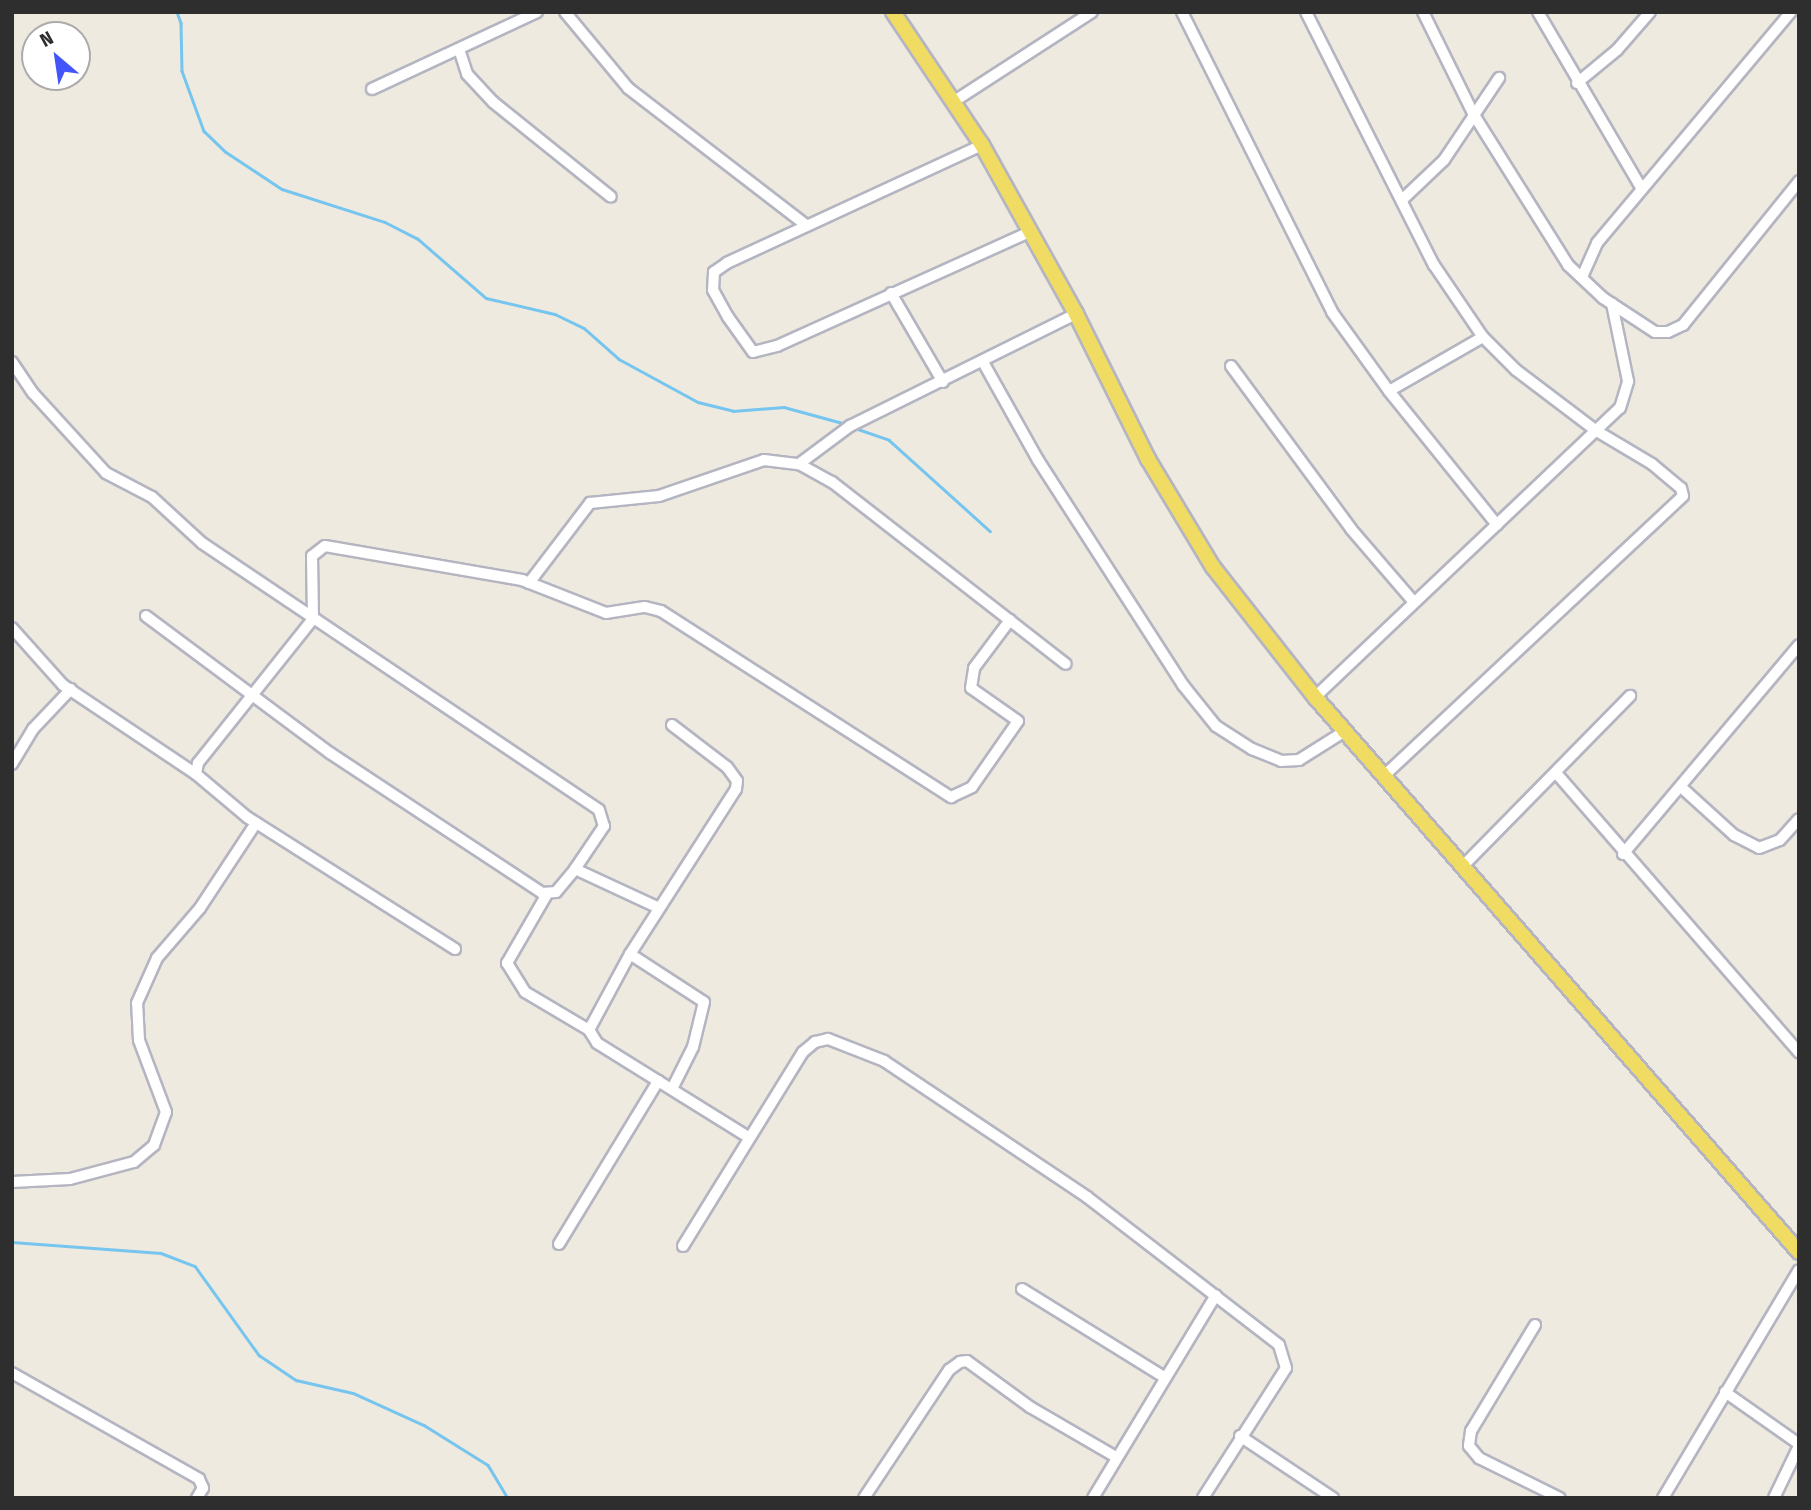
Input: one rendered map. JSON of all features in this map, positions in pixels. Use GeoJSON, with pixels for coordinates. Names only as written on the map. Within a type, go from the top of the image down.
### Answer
{"type":"FeatureCollection","features":[{"type":"Feature","properties":{"kind":"main road"},"geometry":{"type":"LineString","coordinates":[[893,12],[956,100],[1076,314],[1177,509],[1250,617],[1315,697],[1799,1252]]}},
{"type":"Feature","properties":{"kind":"street"},"geometry":{"type":"LineString","coordinates":[[372,89],[537,12]]}},
{"type":"Feature","properties":{"kind":"street"},"geometry":{"type":"LineString","coordinates":[[565,12],[628,88],[806,225]]}},
{"type":"Feature","properties":{"kind":"street"},"geometry":{"type":"LineString","coordinates":[[956,100],[1092,12]]}},
{"type":"Feature","properties":{"kind":"street"},"geometry":{"type":"LineString","coordinates":[[1182,12],[1332,312],[1389,391],[1497,525]]}},
{"type":"Feature","properties":{"kind":"street"},"geometry":{"type":"LineString","coordinates":[[1306,12],[1404,198],[1434,265],[1483,337],[1516,370],[1595,430],[1653,464],[1681,488],[1683,496],[1384,776]]}},
{"type":"Feature","properties":{"kind":"street"},"geometry":{"type":"LineString","coordinates":[[1423,12],[1474,114],[1550,238],[1582,278],[1612,304],[1655,332],[1668,332],[1683,325],[1799,181]]}},
{"type":"Feature","properties":{"kind":"street"},"geometry":{"type":"LineString","coordinates":[[1538,12],[1577,83],[1642,189]]}},
{"type":"Feature","properties":{"kind":"street"},"geometry":{"type":"LineString","coordinates":[[1577,83],[1617,50],[1650,12]]}},
{"type":"Feature","properties":{"kind":"street"},"geometry":{"type":"LineString","coordinates":[[1582,278],[1597,243],[1791,12]]}},
{"type":"Feature","properties":{"kind":"street"},"geometry":{"type":"LineString","coordinates":[[459,49],[467,74],[493,102],[611,197]]}},
{"type":"Feature","properties":{"kind":"street"},"geometry":{"type":"LineString","coordinates":[[1404,198],[1444,160],[1499,78]]}},
{"type":"Feature","properties":{"kind":"street"},"geometry":{"type":"LineString","coordinates":[[982,145],[806,225],[714,272],[713,290],[740,340],[753,352],[777,346],[1030,232]]}},
{"type":"Feature","properties":{"kind":"street"},"geometry":{"type":"LineString","coordinates":[[891,293],[943,382]]}},
{"type":"Feature","properties":{"kind":"street"},"geometry":{"type":"LineString","coordinates":[[1315,697],[1413,601],[1620,408],[1628,381],[1612,304]]}},
{"type":"Feature","properties":{"kind":"street"},"geometry":{"type":"LineString","coordinates":[[799,464],[850,426],[1076,314]]}},
{"type":"Feature","properties":{"kind":"street"},"geometry":{"type":"LineString","coordinates":[[1389,391],[1483,337]]}},
{"type":"Feature","properties":{"kind":"street"},"geometry":{"type":"LineString","coordinates":[[12,362],[33,393],[106,473],[152,497],[202,543],[599,810],[604,826],[556,892],[547,894],[330,753],[146,616]]}},
{"type":"Feature","properties":{"kind":"street"},"geometry":{"type":"LineString","coordinates":[[983,362],[1046,471],[1183,685],[1216,726],[1252,749],[1281,761],[1299,760],[1345,731]]}},
{"type":"Feature","properties":{"kind":"street"},"geometry":{"type":"LineString","coordinates":[[1231,366],[1351,529],[1413,601]]}},
{"type":"Feature","properties":{"kind":"street"},"geometry":{"type":"LineString","coordinates":[[528,583],[590,502],[659,496],[764,460],[799,464],[832,482],[1066,664]]}},
{"type":"Feature","properties":{"kind":"street"},"geometry":{"type":"LineString","coordinates":[[196,774],[198,763],[313,619],[312,556],[325,546],[528,583],[606,613],[645,607],[661,611],[951,797],[972,787],[1018,721],[971,688],[974,668],[1010,620]]}},
{"type":"Feature","properties":{"kind":"street"},"geometry":{"type":"LineString","coordinates":[[12,628],[71,689],[196,774],[256,823],[455,949]]}},
{"type":"Feature","properties":{"kind":"street"},"geometry":{"type":"LineString","coordinates":[[1623,854],[1799,645]]}},
{"type":"Feature","properties":{"kind":"street"},"geometry":{"type":"LineString","coordinates":[[12,764],[33,729],[71,689]]}},
{"type":"Feature","properties":{"kind":"street"},"geometry":{"type":"LineString","coordinates":[[1462,867],[1557,774],[1630,696]]}},
{"type":"Feature","properties":{"kind":"street"},"geometry":{"type":"LineString","coordinates":[[589,1030],[630,954],[736,789],[737,781],[727,768],[672,725]]}},
{"type":"Feature","properties":{"kind":"street"},"geometry":{"type":"LineString","coordinates":[[1557,774],[1623,854],[1665,895],[1696,937],[1799,1052]]}},
{"type":"Feature","properties":{"kind":"street"},"geometry":{"type":"LineString","coordinates":[[1681,787],[1734,835],[1759,848],[1780,840],[1799,819]]}},
{"type":"Feature","properties":{"kind":"street"},"geometry":{"type":"LineString","coordinates":[[12,1182],[70,1179],[134,1162],[154,1145],[166,1112],[139,1040],[137,1003],[158,958],[200,908],[256,823]]}},
{"type":"Feature","properties":{"kind":"street"},"geometry":{"type":"LineString","coordinates":[[575,869],[659,908]]}},
{"type":"Feature","properties":{"kind":"street"},"geometry":{"type":"LineString","coordinates":[[547,894],[507,963],[525,992],[589,1030],[597,1043],[748,1137]]}},
{"type":"Feature","properties":{"kind":"street"},"geometry":{"type":"LineString","coordinates":[[630,954],[704,1002],[693,1047],[672,1089]]}},
{"type":"Feature","properties":{"kind":"street"},"geometry":{"type":"LineString","coordinates":[[683,1246],[803,1052],[815,1042],[828,1039],[884,1061],[960,1108],[1216,1295],[1266,1333],[1285,1357],[1286,1368],[1270,1396],[1240,1436],[1203,1498]]}},
{"type":"Feature","properties":{"kind":"street"},"geometry":{"type":"LineString","coordinates":[[559,1244],[658,1081]]}},
{"type":"Feature","properties":{"kind":"street"},"geometry":{"type":"LineString","coordinates":[[1663,1498],[1799,1270]]}},
{"type":"Feature","properties":{"kind":"street"},"geometry":{"type":"LineString","coordinates":[[1022,1289],[1164,1377]]}},
{"type":"Feature","properties":{"kind":"street"},"geometry":{"type":"LineString","coordinates":[[1093,1498],[1216,1295]]}},
{"type":"Feature","properties":{"kind":"street"},"geometry":{"type":"LineString","coordinates":[[1535,1325],[1471,1431],[1469,1446],[1479,1458],[1560,1498]]}},
{"type":"Feature","properties":{"kind":"street"},"geometry":{"type":"LineString","coordinates":[[864,1498],[949,1370],[960,1362],[967,1361],[1030,1407],[1116,1458]]}},
{"type":"Feature","properties":{"kind":"street"},"geometry":{"type":"LineString","coordinates":[[12,1373],[199,1479],[203,1488],[197,1498]]}},
{"type":"Feature","properties":{"kind":"street"},"geometry":{"type":"LineString","coordinates":[[1725,1392],[1799,1445],[1774,1498]]}},
{"type":"Feature","properties":{"kind":"street"},"geometry":{"type":"LineString","coordinates":[[1240,1436],[1318,1494],[1333,1498]]}},
{"type":"Feature","properties":{"kind":"waterway"},"geometry":{"type":"LineString","coordinates":[[177,12],[181,23],[182,71],[204,131],[226,152],[282,189],[385,222],[417,238],[486,298],[555,314],[584,328],[619,359],[698,402],[733,411],[784,407],[846,424]]}},
{"type":"Feature","properties":{"kind":"waterway"},"geometry":{"type":"LineString","coordinates":[[855,428],[889,440],[990,531]]}},
{"type":"Feature","properties":{"kind":"waterway"},"geometry":{"type":"LineString","coordinates":[[12,1242],[161,1253],[195,1266],[259,1355],[296,1380],[353,1393],[424,1425],[488,1465],[508,1498]]}}]}
